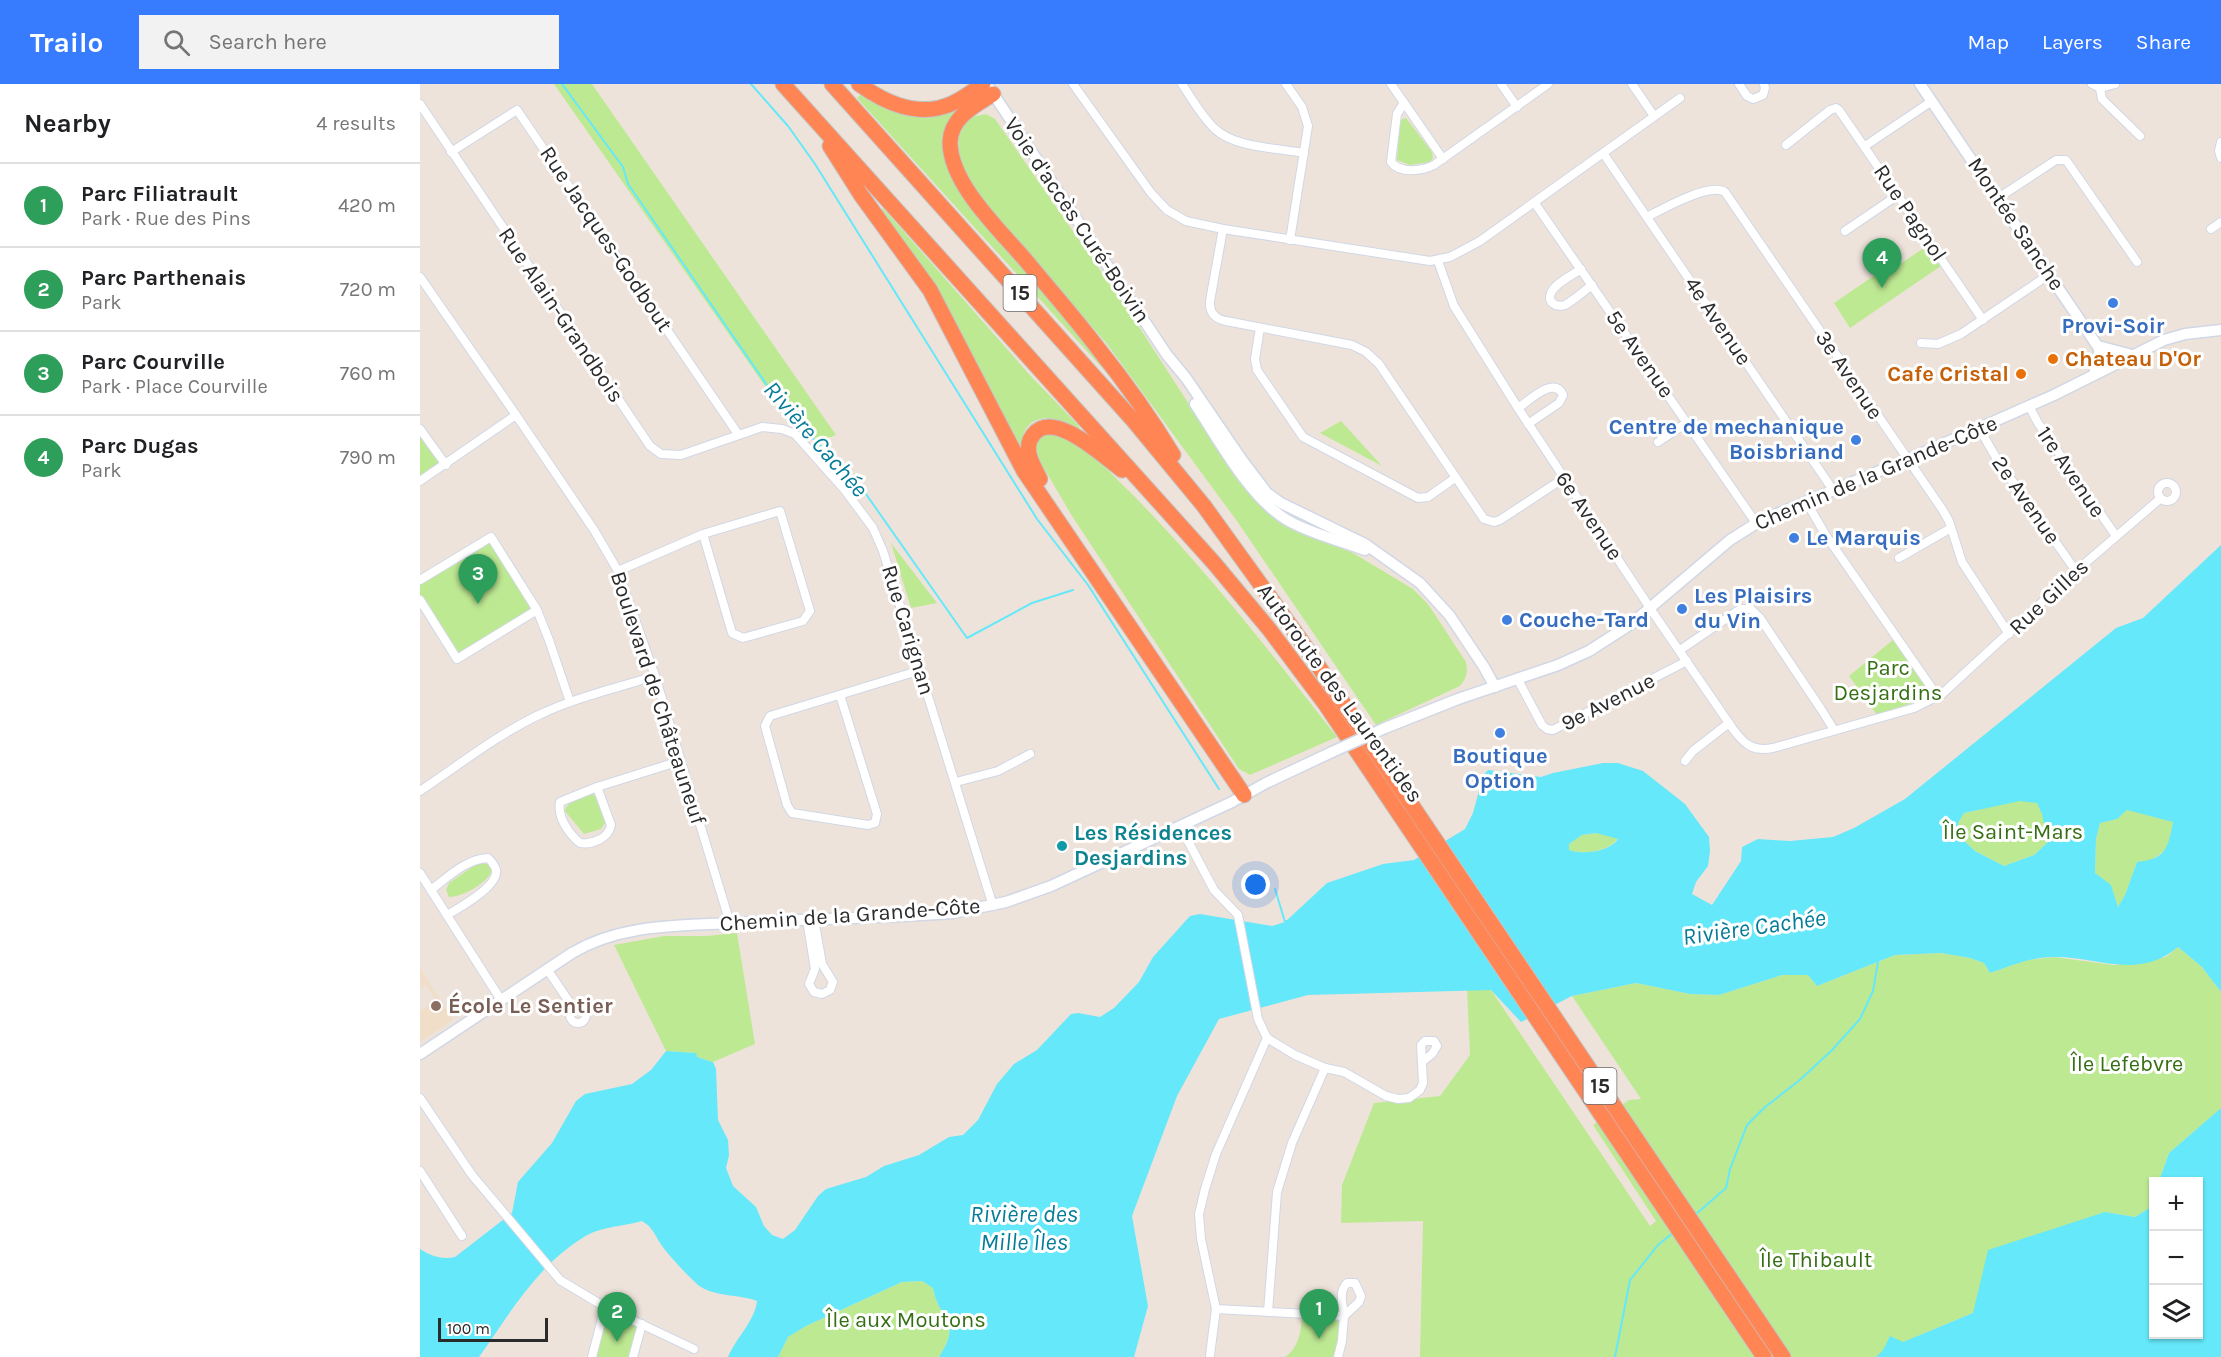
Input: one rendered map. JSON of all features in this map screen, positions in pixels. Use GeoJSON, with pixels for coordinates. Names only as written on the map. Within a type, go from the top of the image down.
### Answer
{"type":"FeatureCollection","features":[{"type":"Feature","properties":{"kind":"highway","name":"Autoroute des Laurentides"},"geometry":{"type":"LineString","coordinates":[[783,84],[1241,594],[1287,652],[1412,819],[1782,1357]]}},
{"type":"Feature","properties":{"kind":"highway","name":"Autoroute des Laurentides"},"geometry":{"type":"LineString","coordinates":[[832,84],[1112,395],[1204,506],[1274,601],[1412,819],[1764,1357]]}},
{"type":"Feature","properties":{"kind":"highway"},"geometry":{"type":"LineString","coordinates":[[858,84],[888,102],[915,109],[931,110],[952,104],[988,87]]}},
{"type":"Feature","properties":{"kind":"highway"},"geometry":{"type":"LineString","coordinates":[[988,87],[953,128],[950,146],[957,171],[980,206],[1079,324],[1140,403],[1204,506]]}},
{"type":"Feature","properties":{"kind":"highway"},"geometry":{"type":"LineString","coordinates":[[805,109],[861,195],[926,284],[1013,452],[1244,795]]}},
{"type":"Feature","properties":{"kind":"highway"},"geometry":{"type":"LineString","coordinates":[[1105,590],[1032,464],[1028,449],[1030,438],[1043,427],[1053,427],[1069,432],[1150,492]]}},
{"type":"Feature","properties":{"kind":"main road","name":"Montée Sanche"},"geometry":{"type":"LineString","coordinates":[[1920,84],[2111,366]]}},
{"type":"Feature","properties":{"kind":"main road","name":"Voie d'accès Curé-Boivin"},"geometry":{"type":"LineString","coordinates":[[988,87],[1167,355],[1186,378],[1251,473],[1268,493],[1281,503],[1365,544],[1420,583],[1441,604],[1495,687]]}},
{"type":"Feature","properties":{"kind":"main road","name":"Chemin de la Grande-Côte"},"geometry":{"type":"LineString","coordinates":[[420,1054],[547,969],[584,947],[617,934],[653,927],[953,913],[993,906],[1040,891],[1385,728],[1440,706],[1518,680],[1589,651],[1651,608],[1730,540],[1756,523],[2029,406],[2172,337],[2221,330]]}},
{"type":"Feature","properties":{"kind":"main road"},"geometry":{"type":"LineString","coordinates":[[2094,375],[2099,347],[2132,355]]}},
{"type":"Feature","properties":{"kind":"street"},"geometry":{"type":"LineString","coordinates":[[1182,84],[1212,125],[1227,138],[1304,153]]}},
{"type":"Feature","properties":{"kind":"street"},"geometry":{"type":"LineString","coordinates":[[1286,84],[1302,107],[1308,132],[1290,240]]}},
{"type":"Feature","properties":{"kind":"street"},"geometry":{"type":"LineString","coordinates":[[1390,84],[1443,159]]}},
{"type":"Feature","properties":{"kind":"street"},"geometry":{"type":"LineString","coordinates":[[1501,84],[1517,107]]}},
{"type":"Feature","properties":{"kind":"street"},"geometry":{"type":"LineString","coordinates":[[1404,103],[1397,114],[1390,160],[1392,165],[1405,170],[1421,170],[1443,159],[1548,84]]}},
{"type":"Feature","properties":{"kind":"street"},"geometry":{"type":"LineString","coordinates":[[1632,84],[1654,116]]}},
{"type":"Feature","properties":{"kind":"street"},"geometry":{"type":"LineString","coordinates":[[1739,84],[1747,96],[1753,99],[1759,98],[1764,93],[1764,84]]}},
{"type":"Feature","properties":{"kind":"street"},"geometry":{"type":"LineString","coordinates":[[2115,84],[2096,86],[2104,101],[2139,136]]}},
{"type":"Feature","properties":{"kind":"street"},"geometry":{"type":"LineString","coordinates":[[1076,85],[1162,206],[1191,223],[1413,260],[1438,261],[1469,248],[1680,98]]}},
{"type":"Feature","properties":{"kind":"street"},"geometry":{"type":"LineString","coordinates":[[1865,146],[1932,101]]}},
{"type":"Feature","properties":{"kind":"street","name":"Rue Alain-Grandbois"},"geometry":{"type":"LineString","coordinates":[[420,104],[650,446],[661,454],[681,455],[738,434]]}},
{"type":"Feature","properties":{"kind":"street","name":"Rue Pagnol"},"geometry":{"type":"LineString","coordinates":[[1786,145],[1814,121],[1836,108],[1841,112],[1983,320]]}},
{"type":"Feature","properties":{"kind":"street","name":"Rue Jacques-Godbout"},"geometry":{"type":"LineString","coordinates":[[451,152],[517,110],[738,434]]}},
{"type":"Feature","properties":{"kind":"street"},"geometry":{"type":"LineString","coordinates":[[2221,142],[2219,148],[2221,159]]}},
{"type":"Feature","properties":{"kind":"street","name":"4e Avenue"},"geometry":{"type":"LineString","coordinates":[[1603,153],[1833,490]]}},
{"type":"Feature","properties":{"kind":"street"},"geometry":{"type":"LineString","coordinates":[[1998,198],[2056,160],[2066,160],[2138,262]]}},
{"type":"Feature","properties":{"kind":"street","name":"3e Avenue"},"geometry":{"type":"LineString","coordinates":[[1647,217],[1705,191],[1718,189],[1724,191],[1942,508],[1962,562],[2009,634]]}},
{"type":"Feature","properties":{"kind":"street"},"geometry":{"type":"LineString","coordinates":[[1845,231],[1898,195]]}},
{"type":"Feature","properties":{"kind":"street","name":"5e Avenue"},"geometry":{"type":"LineString","coordinates":[[1534,202],[1756,523]]}},
{"type":"Feature","properties":{"kind":"street"},"geometry":{"type":"LineString","coordinates":[[2211,229],[2221,222]]}},
{"type":"Feature","properties":{"kind":"street"},"geometry":{"type":"LineString","coordinates":[[1223,229],[1210,309],[1215,316],[1221,320],[1352,345],[1371,356],[1486,521],[1494,522],[1564,478]]}},
{"type":"Feature","properties":{"kind":"street","name":"6e Avenue"},"geometry":{"type":"LineString","coordinates":[[1438,261],[1454,306],[1528,424],[1730,723]]}},
{"type":"Feature","properties":{"kind":"street","name":"5e Avenue"},"geometry":{"type":"LineString","coordinates":[[1581,269],[1553,289],[1550,296],[1551,302],[1562,306],[1593,285]]}},
{"type":"Feature","properties":{"kind":"street"},"geometry":{"type":"LineString","coordinates":[[1921,343],[1944,342],[1960,334],[2050,274]]}},
{"type":"Feature","properties":{"kind":"street","name":"Boulevard de Châteauneuf"},"geometry":{"type":"LineString","coordinates":[[420,277],[594,530],[618,571],[655,676],[730,923]]}},
{"type":"Feature","properties":{"kind":"street"},"geometry":{"type":"LineString","coordinates":[[1260,328],[1255,359],[1257,370],[1303,437],[1418,498],[1428,497],[1455,478]]}},
{"type":"Feature","properties":{"kind":"street"},"geometry":{"type":"LineString","coordinates":[[1518,408],[1550,387],[1558,388],[1562,393],[1559,404],[1528,424]]}},
{"type":"Feature","properties":{"kind":"street","name":"1re Avenue"},"geometry":{"type":"LineString","coordinates":[[2029,406],[2038,423],[2116,536]]}},
{"type":"Feature","properties":{"kind":"street"},"geometry":{"type":"LineString","coordinates":[[420,481],[516,415]]}},
{"type":"Feature","properties":{"kind":"street","name":"5e Avenue"},"geometry":{"type":"LineString","coordinates":[[1658,442],[1688,422]]}},
{"type":"Feature","properties":{"kind":"street","name":"Rue Carignan"},"geometry":{"type":"LineString","coordinates":[[738,434],[762,427],[782,429],[795,434],[844,489],[873,528],[883,551],[921,670],[993,906]]}},
{"type":"Feature","properties":{"kind":"street","name":"2e Avenue"},"geometry":{"type":"LineString","coordinates":[[1979,428],[2002,466],[2076,571]]}},
{"type":"Feature","properties":{"kind":"street"},"geometry":{"type":"LineString","coordinates":[[420,429],[446,465]]}},
{"type":"Feature","properties":{"kind":"street","name":"Rue Gilles"},"geometry":{"type":"LineString","coordinates":[[1730,723],[1746,745],[1760,750],[1914,708],[1938,697],[1952,687],[2076,571],[2162,498]]}},
{"type":"Feature","properties":{"kind":"street"},"geometry":{"type":"LineString","coordinates":[[1806,501],[1825,534],[1938,697]]}},
{"type":"Feature","properties":{"kind":"street"},"geometry":{"type":"LineString","coordinates":[[618,571],[703,534],[780,511],[810,611],[802,621],[743,638],[732,633],[703,534]]}},
{"type":"Feature","properties":{"kind":"street"},"geometry":{"type":"LineString","coordinates":[[1899,558],[1951,528]]}},
{"type":"Feature","properties":{"kind":"street"},"geometry":{"type":"LineString","coordinates":[[420,580],[491,537],[537,610],[570,702]]}},
{"type":"Feature","properties":{"kind":"street"},"geometry":{"type":"LineString","coordinates":[[420,600],[457,659],[537,610]]}},
{"type":"Feature","properties":{"kind":"street"},"geometry":{"type":"LineString","coordinates":[[1680,650],[1736,612],[1746,609],[1753,611],[1819,704],[1834,730]]}},
{"type":"Feature","properties":{"kind":"street","name":"9e Avenue"},"geometry":{"type":"LineString","coordinates":[[1518,680],[1542,724],[1546,729],[1553,730],[1687,661]]}},
{"type":"Feature","properties":{"kind":"street"},"geometry":{"type":"LineString","coordinates":[[840,695],[877,814],[875,823],[868,825],[792,813],[787,805],[765,726],[770,716],[921,670]]}},
{"type":"Feature","properties":{"kind":"street"},"geometry":{"type":"LineString","coordinates":[[420,791],[539,715],[570,702],[655,676]]}},
{"type":"Feature","properties":{"kind":"street"},"geometry":{"type":"LineString","coordinates":[[1685,761],[1693,751],[1730,723]]}},
{"type":"Feature","properties":{"kind":"street"},"geometry":{"type":"LineString","coordinates":[[956,782],[998,771],[1030,754]]}},
{"type":"Feature","properties":{"kind":"street"},"geometry":{"type":"LineString","coordinates":[[597,787],[611,825],[610,832],[607,836],[586,844],[580,843],[560,816],[558,809],[560,802],[597,787],[680,761]]}},
{"type":"Feature","properties":{"kind":"street"},"geometry":{"type":"LineString","coordinates":[[1180,826],[1219,898],[1236,911],[1241,922],[1257,1020],[1267,1038],[1325,1068],[1344,1071],[1386,1096],[1408,1098],[1420,1090],[1423,1083],[1422,1062]]}},
{"type":"Feature","properties":{"kind":"street"},"geometry":{"type":"LineString","coordinates":[[431,890],[464,866],[480,858],[488,858],[496,869],[496,877],[490,885],[447,915]]}},
{"type":"Feature","properties":{"kind":"street"},"geometry":{"type":"LineString","coordinates":[[420,873],[501,1000]]}},
{"type":"Feature","properties":{"kind":"street"},"geometry":{"type":"LineString","coordinates":[[811,919],[822,964],[833,982],[830,990],[822,994],[814,992],[809,984],[814,966],[811,919]]}},
{"type":"Feature","properties":{"kind":"street"},"geometry":{"type":"LineString","coordinates":[[547,969],[574,1009]]}},
{"type":"Feature","properties":{"kind":"street"},"geometry":{"type":"LineString","coordinates":[[1210,1355],[1216,1309],[1201,1239],[1199,1214],[1216,1154],[1267,1038]]}},
{"type":"Feature","properties":{"kind":"street"},"geometry":{"type":"LineString","coordinates":[[1268,1312],[1277,1192],[1293,1143],[1325,1068]]}},
{"type":"Feature","properties":{"kind":"street"},"geometry":{"type":"LineString","coordinates":[[420,1098],[472,1175],[569,1287],[605,1307],[694,1349]]}},
{"type":"Feature","properties":{"kind":"street"},"geometry":{"type":"LineString","coordinates":[[420,1171],[462,1236]]}},
{"type":"Feature","properties":{"kind":"street"},"geometry":{"type":"LineString","coordinates":[[592,1357],[605,1307]]}},
{"type":"Feature","properties":{"kind":"street"},"geometry":{"type":"LineString","coordinates":[[1216,1309],[1344,1316],[1338,1357]]}},
{"type":"Feature","properties":{"kind":"street"},"geometry":{"type":"LineString","coordinates":[[633,1357],[642,1324]]}},
{"type":"Feature","properties":{"kind":"shaded area","name":"École Le Sentier"},"geometry":{"type":"Polygon","coordinates":[[[420,968],[453,1020],[420,1042],[420,1011],[436,1001],[426,985],[420,988],[420,968]]]}},
{"type":"Feature","properties":{"kind":"green space"},"geometry":{"type":"Polygon","coordinates":[[[554,84],[592,84],[836,435],[817,442],[793,426],[554,84]]]}},
{"type":"Feature","properties":{"kind":"green space"},"geometry":{"type":"Polygon","coordinates":[[[862,93],[931,116],[946,114],[959,106],[946,158],[1107,366],[1104,370],[857,98],[862,93]]]}},
{"type":"Feature","properties":{"kind":"green space"},"geometry":{"type":"Polygon","coordinates":[[[986,114],[995,119],[1132,316],[1223,457],[1265,509],[1294,529],[1353,553],[1413,589],[1428,604],[1466,662],[1466,675],[1460,686],[1376,725],[1239,524],[1107,344],[979,194],[966,172],[959,149],[959,138],[963,127],[971,117],[986,114]]]}},
{"type":"Feature","properties":{"kind":"green space"},"geometry":{"type":"Polygon","coordinates":[[[1406,118],[1432,152],[1433,158],[1430,162],[1410,165],[1397,160],[1400,123],[1406,118]]]}},
{"type":"Feature","properties":{"kind":"green space"},"geometry":{"type":"Polygon","coordinates":[[[883,208],[1028,373],[1080,428],[1058,420],[1039,419],[1026,429],[1021,452],[927,274],[881,210],[883,208]]]}},
{"type":"Feature","properties":{"kind":"green space"},"geometry":{"type":"Polygon","coordinates":[[[1927,246],[1941,266],[1850,328],[1834,303],[1894,262],[1897,266],[1927,246]]]}},
{"type":"Feature","properties":{"kind":"green space"},"geometry":{"type":"Polygon","coordinates":[[[1341,421],[1382,466],[1320,433],[1341,421]]]}},
{"type":"Feature","properties":{"kind":"green space"},"geometry":{"type":"Polygon","coordinates":[[[420,430],[445,465],[420,481],[420,430]]]}},
{"type":"Feature","properties":{"kind":"green space"},"geometry":{"type":"Polygon","coordinates":[[[1052,433],[1075,443],[1095,458],[1159,522],[1237,612],[1337,737],[1250,775],[1239,769],[1072,516],[1041,463],[1035,449],[1037,441],[1040,436],[1052,433]]]}},
{"type":"Feature","properties":{"kind":"green space"},"geometry":{"type":"Polygon","coordinates":[[[491,537],[537,610],[458,660],[420,598],[420,580],[491,537]]]}},
{"type":"Feature","properties":{"kind":"green space"},"geometry":{"type":"Polygon","coordinates":[[[891,543],[937,603],[911,608],[891,543]]]}},
{"type":"Feature","properties":{"kind":"green space","name":"Parc Desjardins"},"geometry":{"type":"Polygon","coordinates":[[[1894,639],[1930,694],[1923,699],[1877,715],[1849,676],[1894,639]]]}},
{"type":"Feature","properties":{"kind":"green space","name":"Île Saint-Mars"},"geometry":{"type":"Polygon","coordinates":[[[2043,755],[2048,842],[2034,855],[2004,866],[1975,851],[1960,837],[1958,823],[1964,813],[1978,810],[2043,755]]]}},
{"type":"Feature","properties":{"kind":"green space"},"geometry":{"type":"Polygon","coordinates":[[[590,792],[595,796],[605,823],[601,829],[584,834],[565,811],[571,802],[590,792]]]}},
{"type":"Feature","properties":{"kind":"green space"},"geometry":{"type":"Polygon","coordinates":[[[2136,801],[2205,819],[2151,861],[2137,862],[2118,907],[2111,886],[2095,873],[2096,839],[2100,823],[2117,819],[2136,801]]]}},
{"type":"Feature","properties":{"kind":"green space"},"geometry":{"type":"Polygon","coordinates":[[[1596,833],[1618,838],[1609,846],[1595,851],[1569,850],[1569,844],[1582,835],[1596,833]]]}},
{"type":"Feature","properties":{"kind":"green space"},"geometry":{"type":"Polygon","coordinates":[[[478,863],[488,864],[492,869],[487,879],[468,892],[449,897],[446,890],[449,883],[478,863]]]}},
{"type":"Feature","properties":{"kind":"green space"},"geometry":{"type":"Polygon","coordinates":[[[737,933],[755,1044],[713,1062],[697,1057],[695,1053],[666,1051],[614,945],[664,936],[737,933]]]}},
{"type":"Feature","properties":{"kind":"green space"},"geometry":{"type":"Polygon","coordinates":[[[2178,947],[2202,967],[2221,992],[2221,1108],[2169,1153],[2160,1177],[2149,1177],[2149,1208],[2135,1217],[2105,1212],[1973,1313],[1884,1350],[1876,1357],[1420,1357],[1423,1221],[1341,1223],[1342,1185],[1374,1103],[1440,1096],[1470,1055],[1467,990],[1491,990],[1650,1226],[1656,1221],[1593,1125],[1629,1100],[1641,1099],[1572,996],[1636,983],[1690,994],[1719,995],[1782,975],[1808,975],[1817,986],[1895,955],[1941,953],[1970,958],[1984,963],[1990,973],[2027,960],[2054,957],[2114,965],[2166,957],[2178,947]]]}},
{"type":"Feature","properties":{"kind":"green space","name":"Île aux Moutons"},"geometry":{"type":"Polygon","coordinates":[[[922,1281],[933,1288],[949,1327],[946,1345],[939,1357],[778,1357],[788,1337],[806,1326],[902,1282],[922,1281]]]}},
{"type":"Feature","properties":{"kind":"green space"},"geometry":{"type":"Polygon","coordinates":[[[608,1312],[639,1326],[630,1357],[595,1357],[608,1312]]]}},
{"type":"Feature","properties":{"kind":"green space"},"geometry":{"type":"Polygon","coordinates":[[[1342,1317],[1338,1349],[1333,1357],[1285,1357],[1296,1345],[1302,1318],[1342,1317]]]}},
{"type":"Feature","properties":{"kind":"water","name":"Rivière des Mille Îles"},"geometry":{"type":"Polygon","coordinates":[[[2221,545],[2221,992],[2202,967],[2178,947],[2148,963],[2132,965],[2045,957],[2021,962],[1990,973],[1984,963],[1970,958],[1941,953],[1895,955],[1817,986],[1808,975],[1782,975],[1719,995],[1690,994],[1636,983],[1572,996],[1521,1022],[1491,990],[1308,995],[1219,1019],[1177,1096],[1132,1216],[1148,1306],[1134,1357],[939,1357],[946,1345],[949,1327],[933,1288],[922,1281],[902,1282],[806,1326],[788,1337],[778,1357],[728,1357],[753,1316],[757,1301],[711,1292],[698,1285],[642,1221],[595,1232],[565,1250],[550,1263],[524,1293],[479,1357],[420,1357],[420,1249],[437,1257],[455,1257],[512,1213],[518,1182],[552,1143],[576,1101],[585,1094],[632,1084],[651,1070],[666,1051],[696,1053],[697,1057],[713,1062],[716,1069],[718,1120],[728,1140],[729,1155],[726,1168],[733,1186],[756,1207],[764,1226],[772,1235],[783,1239],[795,1230],[818,1196],[826,1189],[866,1177],[884,1166],[919,1155],[949,1137],[963,1135],[978,1120],[997,1084],[1014,1064],[1037,1050],[1071,1014],[1100,1017],[1114,1008],[1139,982],[1153,957],[1190,916],[1200,914],[1272,926],[1285,922],[1327,883],[1383,864],[1414,860],[1465,829],[1473,813],[1483,776],[1488,770],[1541,777],[1603,763],[1618,763],[1643,771],[1685,804],[1709,837],[1708,866],[1696,882],[1692,894],[1712,905],[1741,861],[1742,847],[1758,839],[1790,841],[1833,837],[1854,828],[1905,799],[2116,628],[2143,618],[2221,545]],[[2020,801],[1964,813],[1958,823],[1960,837],[1975,851],[2004,866],[2034,855],[2048,842],[2042,814],[2037,803],[2020,801]],[[2127,810],[2117,819],[2100,823],[2096,839],[2095,873],[2111,885],[2118,907],[2137,862],[2154,858],[2164,851],[2173,822],[2127,810]],[[1596,833],[1582,835],[1569,844],[1569,850],[1581,852],[1602,850],[1618,839],[1596,833]]]}},
{"type":"Feature","properties":{"kind":"water"},"geometry":{"type":"Polygon","coordinates":[[[2221,1108],[2221,1357],[1876,1357],[1883,1350],[1890,1336],[1903,1342],[1973,1313],[1988,1250],[2105,1212],[2135,1217],[2149,1208],[2149,1339],[2203,1339],[2203,1177],[2160,1177],[2169,1153],[2221,1108]]]}},
{"type":"Feature","properties":{"kind":"waterway","name":"Rivière Cachée"},"geometry":{"type":"LineString","coordinates":[[562,84],[623,167],[628,184],[782,407],[861,487],[967,638],[1032,603],[1073,590]]}},
{"type":"Feature","properties":{"kind":"waterway"},"geometry":{"type":"LineString","coordinates":[[751,84],[788,126],[815,164],[1037,519],[1088,585],[1219,789]]}},
{"type":"Feature","properties":{"kind":"waterway","name":"Rivière Cachée"},"geometry":{"type":"LineString","coordinates":[[1275,889],[1285,922],[1287,921]]}},
{"type":"Feature","properties":{"kind":"waterway"},"geometry":{"type":"LineString","coordinates":[[1695,1215],[1726,1188],[1730,1169],[1747,1125],[1832,1050],[1860,1019],[1873,991],[1878,962]]}},
{"type":"Feature","properties":{"kind":"waterway"},"geometry":{"type":"LineString","coordinates":[[1615,1357],[1630,1280],[1658,1245],[1674,1232]]}},
{"type":"Feature","properties":{"kind":"place","name":"Parc Dugas"},"geometry":{"type":"Point","coordinates":[1882,288]}},
{"type":"Feature","properties":{"kind":"place","name":"Provi-Soir"},"geometry":{"type":"Point","coordinates":[2113,303]}},
{"type":"Feature","properties":{"kind":"place","name":"Chateau D'Or"},"geometry":{"type":"Point","coordinates":[2053,359]}},
{"type":"Feature","properties":{"kind":"place","name":"Cafe Cristal"},"geometry":{"type":"Point","coordinates":[2021,374]}},
{"type":"Feature","properties":{"kind":"place","name":"Centre de mechanique Boisbriand"},"geometry":{"type":"Point","coordinates":[1856,440]}},
{"type":"Feature","properties":{"kind":"place","name":"Le Marquis"},"geometry":{"type":"Point","coordinates":[1794,538]}},
{"type":"Feature","properties":{"kind":"place","name":"Parc Courville"},"geometry":{"type":"Point","coordinates":[478,604]}},
{"type":"Feature","properties":{"kind":"place","name":"Les Plaisirs du Vin"},"geometry":{"type":"Point","coordinates":[1682,609]}},
{"type":"Feature","properties":{"kind":"place","name":"Couche-Tard"},"geometry":{"type":"Point","coordinates":[1507,620]}},
{"type":"Feature","properties":{"kind":"place","name":"Boutique Option"},"geometry":{"type":"Point","coordinates":[1500,733]}},
{"type":"Feature","properties":{"kind":"place","name":"Les Résidences Desjardins"},"geometry":{"type":"Point","coordinates":[1062,846]}},
{"type":"Feature","properties":{"kind":"place","name":"École Le Sentier"},"geometry":{"type":"Point","coordinates":[436,1006]}},
{"type":"Feature","properties":{"kind":"place","name":"Parc Filiatrault"},"geometry":{"type":"Point","coordinates":[1319,1339]}},
{"type":"Feature","properties":{"kind":"place","name":"Parc Parthenais"},"geometry":{"type":"Point","coordinates":[617,1342]}},
{"type":"Feature","properties":{"kind":"park label","name":"Île Lefebvre"},"geometry":{"type":"Point","coordinates":[2127,1064]}},
{"type":"Feature","properties":{"kind":"park label","name":"Île Thibault"},"geometry":{"type":"Point","coordinates":[1816,1260]}}]}
